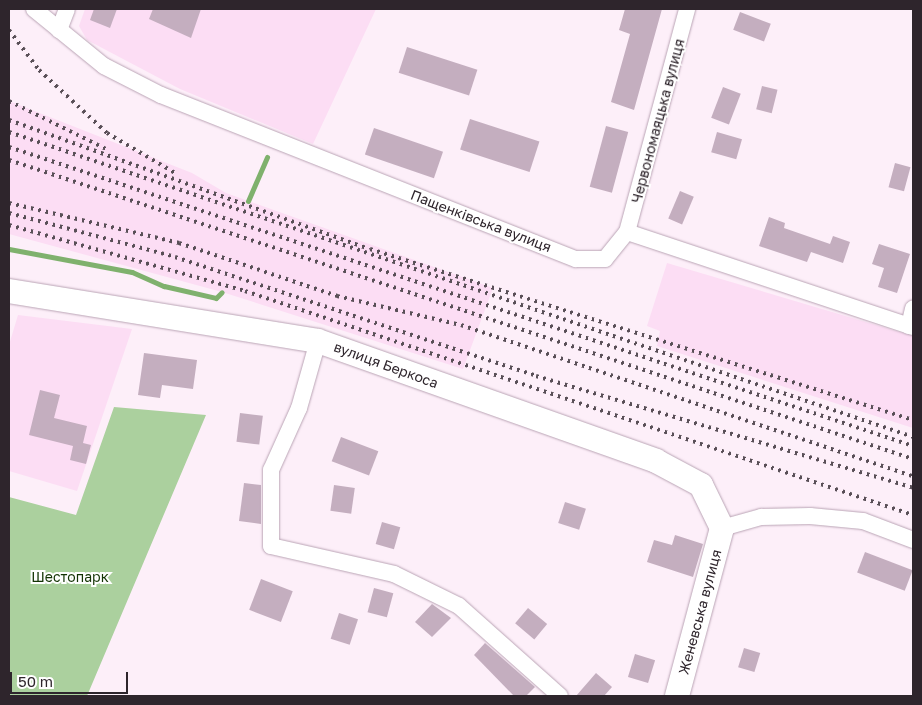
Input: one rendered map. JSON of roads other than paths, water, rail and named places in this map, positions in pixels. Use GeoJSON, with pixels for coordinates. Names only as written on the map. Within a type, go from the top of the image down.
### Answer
{"type":"FeatureCollection","features":[{"type":"Feature","properties":{"kind":"street","name":"Пащенківська вулиця"},"geometry":{"type":"LineString","coordinates":[[34,9],[104,66],[161,94],[576,259],[605,258],[628,232]]}},
{"type":"Feature","properties":{"kind":"street"},"geometry":{"type":"LineString","coordinates":[[59,30],[67,9]]}},
{"type":"Feature","properties":{"kind":"street","name":"Червономаяцька вулиця"},"geometry":{"type":"LineString","coordinates":[[628,232],[687,9]]}},
{"type":"Feature","properties":{"kind":"street"},"geometry":{"type":"LineString","coordinates":[[628,232],[911,327],[913,308]]}},
{"type":"Feature","properties":{"kind":"street","name":"вулиця Беркоса"},"geometry":{"type":"LineString","coordinates":[[9,291],[318,341],[656,461],[701,486],[722,528]]}},
{"type":"Feature","properties":{"kind":"street"},"geometry":{"type":"LineString","coordinates":[[318,341],[299,408],[271,470],[271,546],[394,574],[459,606],[560,696]]}},
{"type":"Feature","properties":{"kind":"street"},"geometry":{"type":"LineString","coordinates":[[722,528],[761,517],[810,516],[863,521],[913,540]]}},
{"type":"Feature","properties":{"kind":"street","name":"Женевська вулиця"},"geometry":{"type":"LineString","coordinates":[[677,696],[722,528]]}},
{"type":"Feature","properties":{"kind":"waterway"},"geometry":{"type":"LineString","coordinates":[[248,201],[267,157]]}},
{"type":"Feature","properties":{"kind":"waterway"},"geometry":{"type":"LineString","coordinates":[[9,249],[132,272],[164,286],[216,298],[222,292]]}},
{"type":"Feature","properties":{"kind":"railway"},"geometry":{"type":"LineString","coordinates":[[9,30],[39,70],[107,133],[175,173]]}},
{"type":"Feature","properties":{"kind":"railway"},"geometry":{"type":"LineString","coordinates":[[9,101],[108,150]]}},
{"type":"Feature","properties":{"kind":"railway"},"geometry":{"type":"LineString","coordinates":[[9,120],[370,249],[913,420]]}},
{"type":"Feature","properties":{"kind":"railway"},"geometry":{"type":"LineString","coordinates":[[9,132],[913,437]]}},
{"type":"Feature","properties":{"kind":"railway"},"geometry":{"type":"LineString","coordinates":[[9,147],[913,446]]}},
{"type":"Feature","properties":{"kind":"railway"},"geometry":{"type":"LineString","coordinates":[[9,160],[913,459]]}},
{"type":"Feature","properties":{"kind":"railway"},"geometry":{"type":"LineString","coordinates":[[9,203],[179,243],[337,296],[461,325],[913,476]]}},
{"type":"Feature","properties":{"kind":"railway"},"geometry":{"type":"LineString","coordinates":[[9,213],[175,257],[536,376],[913,488]]}},
{"type":"Feature","properties":{"kind":"railway"},"geometry":{"type":"LineString","coordinates":[[9,225],[245,291],[913,515]]}},
{"type":"Feature","properties":{"kind":"park label","name":"Шестопарк"},"geometry":{"type":"Point","coordinates":[70,577]}}]}
